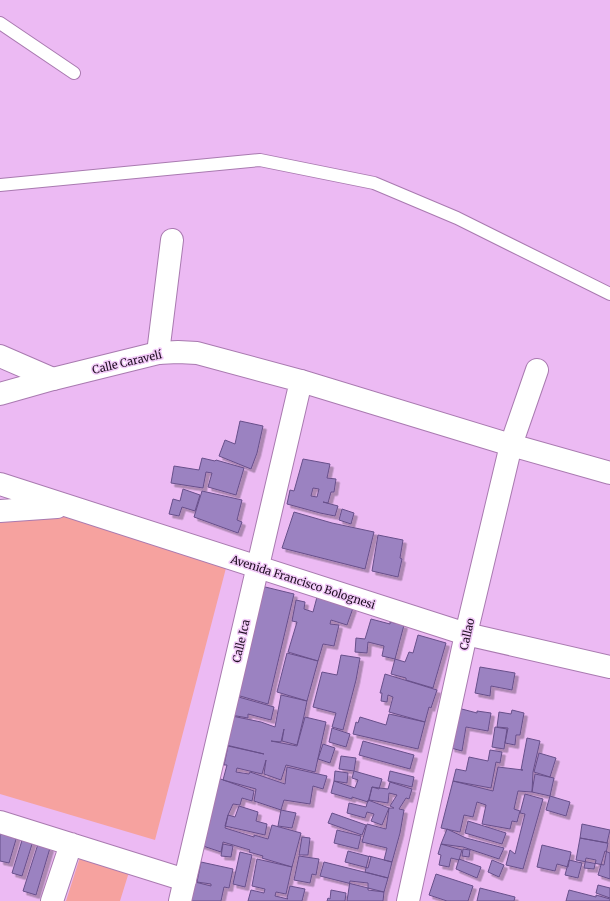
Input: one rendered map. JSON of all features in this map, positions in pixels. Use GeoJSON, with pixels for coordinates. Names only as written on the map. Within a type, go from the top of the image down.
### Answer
{"type":"FeatureCollection","features":[{"type":"Feature","properties":{"kind":"street"},"geometry":{"type":"LineString","coordinates":[[158,353],[172,240]]}},
{"type":"Feature","properties":{"kind":"street","name":"Calle Caravelí"},"geometry":{"type":"LineString","coordinates":[[0,394],[53,379],[158,353],[197,353],[301,381],[510,445],[610,473]]}},
{"type":"Feature","properties":{"kind":"street"},"geometry":{"type":"LineString","coordinates":[[0,356],[53,379]]}},
{"type":"Feature","properties":{"kind":"street","name":"Callao"},"geometry":{"type":"LineString","coordinates":[[408,901],[466,634],[510,445],[537,370]]}},
{"type":"Feature","properties":{"kind":"street","name":"Calle Ica"},"geometry":{"type":"LineString","coordinates":[[180,901],[301,381]]}},
{"type":"Feature","properties":{"kind":"street","name":"Avenida Francisco Bolognesi"},"geometry":{"type":"LineString","coordinates":[[0,484],[466,634],[610,667]]}},
{"type":"Feature","properties":{"kind":"street"},"geometry":{"type":"LineString","coordinates":[[0,511],[70,506]]}},
{"type":"Feature","properties":{"kind":"street"},"geometry":{"type":"LineString","coordinates":[[0,822],[185,880]]}},
{"type":"Feature","properties":{"kind":"street"},"geometry":{"type":"LineString","coordinates":[[52,901],[71,844]]}},
{"type":"Feature","properties":{"kind":"lane"},"geometry":{"type":"LineString","coordinates":[[0,23],[74,73]]}},
{"type":"Feature","properties":{"kind":"lane"},"geometry":{"type":"LineString","coordinates":[[0,185],[260,160],[374,183],[456,218],[610,294]]}},
{"type":"Feature","properties":{"kind":"shaded area"},"geometry":{"type":"Polygon","coordinates":[[[66,516],[226,568],[155,840],[0,794],[0,520],[66,516]]]}},
{"type":"Feature","properties":{"kind":"shaded area"},"geometry":{"type":"Polygon","coordinates":[[[80,857],[129,872],[120,901],[66,901],[80,857]]]}},
{"type":"Feature","properties":{"kind":"building"},"geometry":{"type":"Polygon","coordinates":[[[240,421],[263,426],[257,453],[251,469],[219,456],[225,440],[235,444],[240,421]]]}},
{"type":"Feature","properties":{"kind":"building"},"geometry":{"type":"Polygon","coordinates":[[[202,458],[216,460],[244,468],[236,495],[208,487],[212,473],[206,472],[203,488],[171,483],[174,466],[199,470],[202,458]]]}},
{"type":"Feature","properties":{"kind":"building"},"geometry":{"type":"Polygon","coordinates":[[[303,459],[330,464],[327,478],[336,479],[334,492],[331,492],[328,503],[323,502],[338,506],[335,516],[287,504],[290,490],[294,491],[303,459]],[[313,488],[311,496],[317,497],[319,489],[313,488]]]}},
{"type":"Feature","properties":{"kind":"building"},"geometry":{"type":"Polygon","coordinates":[[[183,489],[200,495],[195,511],[182,507],[179,516],[169,514],[173,499],[180,501],[183,489]]]}},
{"type":"Feature","properties":{"kind":"building"},"geometry":{"type":"Polygon","coordinates":[[[202,491],[242,500],[237,520],[242,522],[238,533],[194,517],[202,491]]]}},
{"type":"Feature","properties":{"kind":"building"},"geometry":{"type":"Polygon","coordinates":[[[342,509],[354,513],[351,524],[339,520],[342,509]]]}},
{"type":"Feature","properties":{"kind":"building"},"geometry":{"type":"Polygon","coordinates":[[[294,512],[332,523],[374,532],[365,569],[282,548],[294,512]]]}},
{"type":"Feature","properties":{"kind":"building"},"geometry":{"type":"Polygon","coordinates":[[[378,535],[403,540],[400,558],[402,559],[398,577],[372,571],[378,535]]]}},
{"type":"Feature","properties":{"kind":"building"},"geometry":{"type":"Polygon","coordinates":[[[257,585],[294,594],[268,704],[233,694],[257,585]]]}},
{"type":"Feature","properties":{"kind":"building"},"geometry":{"type":"Polygon","coordinates":[[[317,597],[353,608],[347,625],[331,620],[330,624],[339,625],[334,646],[323,644],[318,661],[288,652],[297,622],[292,621],[296,600],[305,602],[304,609],[313,612],[317,597]]]}},
{"type":"Feature","properties":{"kind":"building"},"geometry":{"type":"Polygon","coordinates":[[[371,619],[390,624],[390,622],[404,625],[395,659],[382,656],[384,646],[368,642],[367,653],[355,652],[356,638],[365,639],[371,619]]]}},
{"type":"Feature","properties":{"kind":"building"},"geometry":{"type":"Polygon","coordinates":[[[418,635],[446,643],[433,688],[391,674],[395,659],[405,662],[409,652],[413,653],[418,635]]]}},
{"type":"Feature","properties":{"kind":"building"},"geometry":{"type":"Polygon","coordinates":[[[287,653],[318,661],[307,701],[277,692],[287,653]]]}},
{"type":"Feature","properties":{"kind":"building"},"geometry":{"type":"Polygon","coordinates":[[[341,655],[360,658],[343,730],[332,727],[336,713],[313,707],[322,672],[337,675],[341,655]]]}},
{"type":"Feature","properties":{"kind":"building"},"geometry":{"type":"Polygon","coordinates":[[[480,667],[515,673],[512,690],[491,686],[490,696],[475,693],[480,667]]]}},
{"type":"Feature","properties":{"kind":"building"},"geometry":{"type":"Polygon","coordinates":[[[385,674],[437,690],[431,708],[429,707],[425,722],[389,712],[393,697],[388,695],[387,702],[381,701],[382,693],[380,693],[385,674]]]}},
{"type":"Feature","properties":{"kind":"building"},"geometry":{"type":"Polygon","coordinates":[[[281,695],[307,701],[304,716],[297,745],[282,741],[284,729],[281,742],[271,741],[297,746],[305,717],[326,722],[315,772],[286,765],[281,780],[264,774],[266,760],[262,774],[237,768],[236,772],[249,774],[250,772],[285,784],[287,767],[327,776],[323,789],[313,786],[310,804],[284,800],[281,810],[254,801],[256,789],[223,780],[227,765],[224,765],[228,746],[264,754],[226,745],[232,716],[261,722],[275,727],[281,695]]]}},
{"type":"Feature","properties":{"kind":"building"},"geometry":{"type":"Polygon","coordinates":[[[235,696],[274,707],[271,720],[248,714],[248,718],[231,715],[235,696]]]}},
{"type":"Feature","properties":{"kind":"building"},"geometry":{"type":"Polygon","coordinates":[[[458,708],[477,713],[477,711],[491,713],[488,731],[466,727],[462,751],[451,748],[458,708]]]}},
{"type":"Feature","properties":{"kind":"building"},"geometry":{"type":"Polygon","coordinates":[[[512,710],[524,713],[520,735],[516,735],[515,745],[505,743],[508,728],[497,727],[499,712],[511,714],[512,710]]]}},
{"type":"Feature","properties":{"kind":"building"},"geometry":{"type":"Polygon","coordinates":[[[389,714],[425,722],[418,749],[353,734],[356,722],[358,723],[360,717],[386,725],[389,714]]]}},
{"type":"Feature","properties":{"kind":"building"},"geometry":{"type":"Polygon","coordinates":[[[495,727],[507,729],[504,749],[492,747],[495,727]]]}},
{"type":"Feature","properties":{"kind":"building"},"geometry":{"type":"Polygon","coordinates":[[[332,728],[350,734],[346,747],[329,742],[332,728]]]}},
{"type":"Feature","properties":{"kind":"building"},"geometry":{"type":"Polygon","coordinates":[[[527,738],[540,741],[533,772],[532,792],[518,791],[514,809],[520,811],[517,822],[512,821],[510,829],[482,824],[486,805],[477,802],[473,817],[464,815],[460,832],[441,828],[453,781],[493,791],[498,767],[521,770],[527,738]]]}},
{"type":"Feature","properties":{"kind":"building"},"geometry":{"type":"Polygon","coordinates":[[[363,741],[414,755],[410,769],[359,755],[363,741]]]}},
{"type":"Feature","properties":{"kind":"building"},"geometry":{"type":"Polygon","coordinates":[[[323,744],[335,748],[330,763],[318,759],[323,744]]]}},
{"type":"Feature","properties":{"kind":"building"},"geometry":{"type":"Polygon","coordinates":[[[490,750],[502,752],[500,763],[496,762],[491,788],[453,781],[456,769],[466,771],[469,757],[488,761],[490,750]]]}},
{"type":"Feature","properties":{"kind":"building"},"geometry":{"type":"Polygon","coordinates":[[[539,753],[556,758],[550,777],[534,772],[539,753]]]}},
{"type":"Feature","properties":{"kind":"building"},"geometry":{"type":"Polygon","coordinates":[[[341,756],[356,758],[354,771],[339,769],[341,756]]]}},
{"type":"Feature","properties":{"kind":"building"},"geometry":{"type":"Polygon","coordinates":[[[335,771],[348,773],[347,783],[334,781],[335,771]]]}},
{"type":"Feature","properties":{"kind":"building"},"geometry":{"type":"Polygon","coordinates":[[[354,771],[382,779],[379,789],[372,787],[368,802],[331,793],[334,781],[355,788],[358,780],[352,778],[354,771]]]}},
{"type":"Feature","properties":{"kind":"building"},"geometry":{"type":"Polygon","coordinates":[[[390,771],[414,777],[412,787],[388,781],[390,771]]]}},
{"type":"Feature","properties":{"kind":"building"},"geometry":{"type":"Polygon","coordinates":[[[535,774],[554,778],[550,796],[532,792],[535,774]]]}},
{"type":"Feature","properties":{"kind":"building"},"geometry":{"type":"Polygon","coordinates":[[[215,777],[254,791],[252,801],[242,798],[240,805],[233,804],[228,815],[225,828],[254,837],[254,835],[268,839],[272,825],[301,833],[292,867],[262,858],[263,856],[249,852],[250,850],[223,842],[221,852],[200,845],[215,777]]]}},
{"type":"Feature","properties":{"kind":"building"},"geometry":{"type":"Polygon","coordinates":[[[390,782],[412,789],[409,799],[406,798],[399,809],[404,810],[400,833],[392,862],[384,860],[387,848],[362,842],[367,824],[386,829],[389,808],[394,808],[390,806],[397,795],[389,793],[388,803],[369,800],[372,787],[388,789],[390,782]]]}},
{"type":"Feature","properties":{"kind":"building"},"geometry":{"type":"Polygon","coordinates":[[[525,794],[543,799],[523,869],[506,865],[510,850],[515,854],[525,814],[520,813],[525,794]]]}},
{"type":"Feature","properties":{"kind":"building"},"geometry":{"type":"Polygon","coordinates":[[[550,796],[570,802],[566,816],[546,810],[550,796]]]}},
{"type":"Feature","properties":{"kind":"building"},"geometry":{"type":"Polygon","coordinates":[[[368,800],[389,808],[382,825],[371,821],[374,814],[367,812],[365,818],[347,813],[349,803],[366,807],[368,800]]]}},
{"type":"Feature","properties":{"kind":"building"},"geometry":{"type":"Polygon","coordinates":[[[239,806],[258,812],[256,821],[267,824],[265,835],[225,826],[228,815],[235,817],[239,806]]]}},
{"type":"Feature","properties":{"kind":"building"},"geometry":{"type":"Polygon","coordinates":[[[281,810],[296,813],[292,828],[278,826],[281,810]]]}},
{"type":"Feature","properties":{"kind":"building"},"geometry":{"type":"Polygon","coordinates":[[[332,813],[366,825],[362,835],[328,823],[332,813]]]}},
{"type":"Feature","properties":{"kind":"building"},"geometry":{"type":"Polygon","coordinates":[[[468,821],[506,833],[502,844],[465,833],[468,821]]]}},
{"type":"Feature","properties":{"kind":"building"},"geometry":{"type":"Polygon","coordinates":[[[582,824],[610,830],[607,843],[580,838],[582,824]]]}},
{"type":"Feature","properties":{"kind":"building"},"geometry":{"type":"Polygon","coordinates":[[[447,829],[466,838],[504,848],[499,859],[463,847],[441,844],[447,829]]]}},
{"type":"Feature","properties":{"kind":"building"},"geometry":{"type":"Polygon","coordinates":[[[337,830],[361,836],[358,849],[334,843],[337,830]]]}},
{"type":"Feature","properties":{"kind":"building"},"geometry":{"type":"Polygon","coordinates":[[[0,831],[17,836],[9,863],[0,861],[0,831]]]}},
{"type":"Feature","properties":{"kind":"building"},"geometry":{"type":"Polygon","coordinates":[[[23,837],[33,841],[22,876],[12,873],[23,837]]]}},
{"type":"Feature","properties":{"kind":"building"},"geometry":{"type":"Polygon","coordinates":[[[302,837],[310,838],[308,855],[299,855],[302,837]]]}},
{"type":"Feature","properties":{"kind":"building"},"geometry":{"type":"Polygon","coordinates":[[[580,838],[608,843],[604,865],[576,860],[580,838]]]}},
{"type":"Feature","properties":{"kind":"building"},"geometry":{"type":"Polygon","coordinates":[[[38,844],[50,848],[36,895],[23,891],[38,844]]]}},
{"type":"Feature","properties":{"kind":"building"},"geometry":{"type":"Polygon","coordinates":[[[223,844],[233,846],[231,857],[221,856],[223,844]]]}},
{"type":"Feature","properties":{"kind":"building"},"geometry":{"type":"Polygon","coordinates":[[[441,844],[462,850],[459,860],[451,858],[449,867],[439,865],[441,855],[438,854],[441,844]]]}},
{"type":"Feature","properties":{"kind":"building"},"geometry":{"type":"Polygon","coordinates":[[[542,845],[571,852],[568,867],[557,864],[555,871],[537,867],[542,845]]]}},
{"type":"Feature","properties":{"kind":"building"},"geometry":{"type":"Polygon","coordinates":[[[463,849],[470,850],[469,857],[462,856],[463,849]]]}},
{"type":"Feature","properties":{"kind":"building"},"geometry":{"type":"Polygon","coordinates":[[[348,851],[371,857],[368,868],[345,862],[348,851]]]}},
{"type":"Feature","properties":{"kind":"building"},"geometry":{"type":"Polygon","coordinates":[[[605,851],[610,853],[610,879],[598,875],[605,851]]]}},
{"type":"Feature","properties":{"kind":"building"},"geometry":{"type":"Polygon","coordinates":[[[240,852],[252,855],[245,887],[233,884],[240,852]]]}},
{"type":"Feature","properties":{"kind":"building"},"geometry":{"type":"Polygon","coordinates":[[[299,856],[319,859],[316,875],[312,874],[310,883],[294,880],[299,856]]]}},
{"type":"Feature","properties":{"kind":"building"},"geometry":{"type":"Polygon","coordinates":[[[369,856],[392,862],[388,878],[365,872],[369,856]]]}},
{"type":"Feature","properties":{"kind":"building"},"geometry":{"type":"Polygon","coordinates":[[[586,858],[596,860],[594,869],[584,868],[586,858]]]}},
{"type":"Feature","properties":{"kind":"building"},"geometry":{"type":"Polygon","coordinates":[[[257,859],[292,867],[286,894],[276,892],[275,896],[288,899],[290,886],[305,889],[302,901],[248,901],[251,890],[264,893],[265,889],[252,886],[257,859]]]}},
{"type":"Feature","properties":{"kind":"building"},"geometry":{"type":"Polygon","coordinates":[[[459,859],[481,867],[477,878],[456,869],[459,859]]]}},
{"type":"Feature","properties":{"kind":"building"},"geometry":{"type":"Polygon","coordinates":[[[492,860],[504,865],[499,877],[488,872],[492,860]]]}},
{"type":"Feature","properties":{"kind":"building"},"geometry":{"type":"Polygon","coordinates":[[[569,860],[582,863],[578,878],[565,875],[569,860]]]}},
{"type":"Feature","properties":{"kind":"building"},"geometry":{"type":"Polygon","coordinates":[[[201,862],[233,869],[229,888],[224,887],[221,901],[186,901],[191,881],[211,886],[211,884],[197,882],[201,862]]]}},
{"type":"Feature","properties":{"kind":"building"},"geometry":{"type":"Polygon","coordinates":[[[324,862],[388,878],[384,892],[320,876],[324,862]]]}},
{"type":"Feature","properties":{"kind":"building"},"geometry":{"type":"Polygon","coordinates":[[[436,874],[473,886],[468,901],[447,901],[429,895],[436,874]]]}},
{"type":"Feature","properties":{"kind":"building"},"geometry":{"type":"Polygon","coordinates":[[[350,881],[368,883],[368,890],[384,892],[383,901],[347,901],[350,881]]]}},
{"type":"Feature","properties":{"kind":"building"},"geometry":{"type":"Polygon","coordinates":[[[598,885],[610,888],[610,898],[596,893],[598,885]]]}},
{"type":"Feature","properties":{"kind":"building"},"geometry":{"type":"Polygon","coordinates":[[[480,888],[515,897],[514,901],[477,901],[480,888]]]}},
{"type":"Feature","properties":{"kind":"building"},"geometry":{"type":"Polygon","coordinates":[[[331,890],[346,893],[345,901],[327,901],[328,898],[330,899],[331,890]]]}},
{"type":"Feature","properties":{"kind":"building"},"geometry":{"type":"Polygon","coordinates":[[[569,890],[596,897],[596,895],[610,899],[610,901],[566,901],[569,890]]]}}]}
